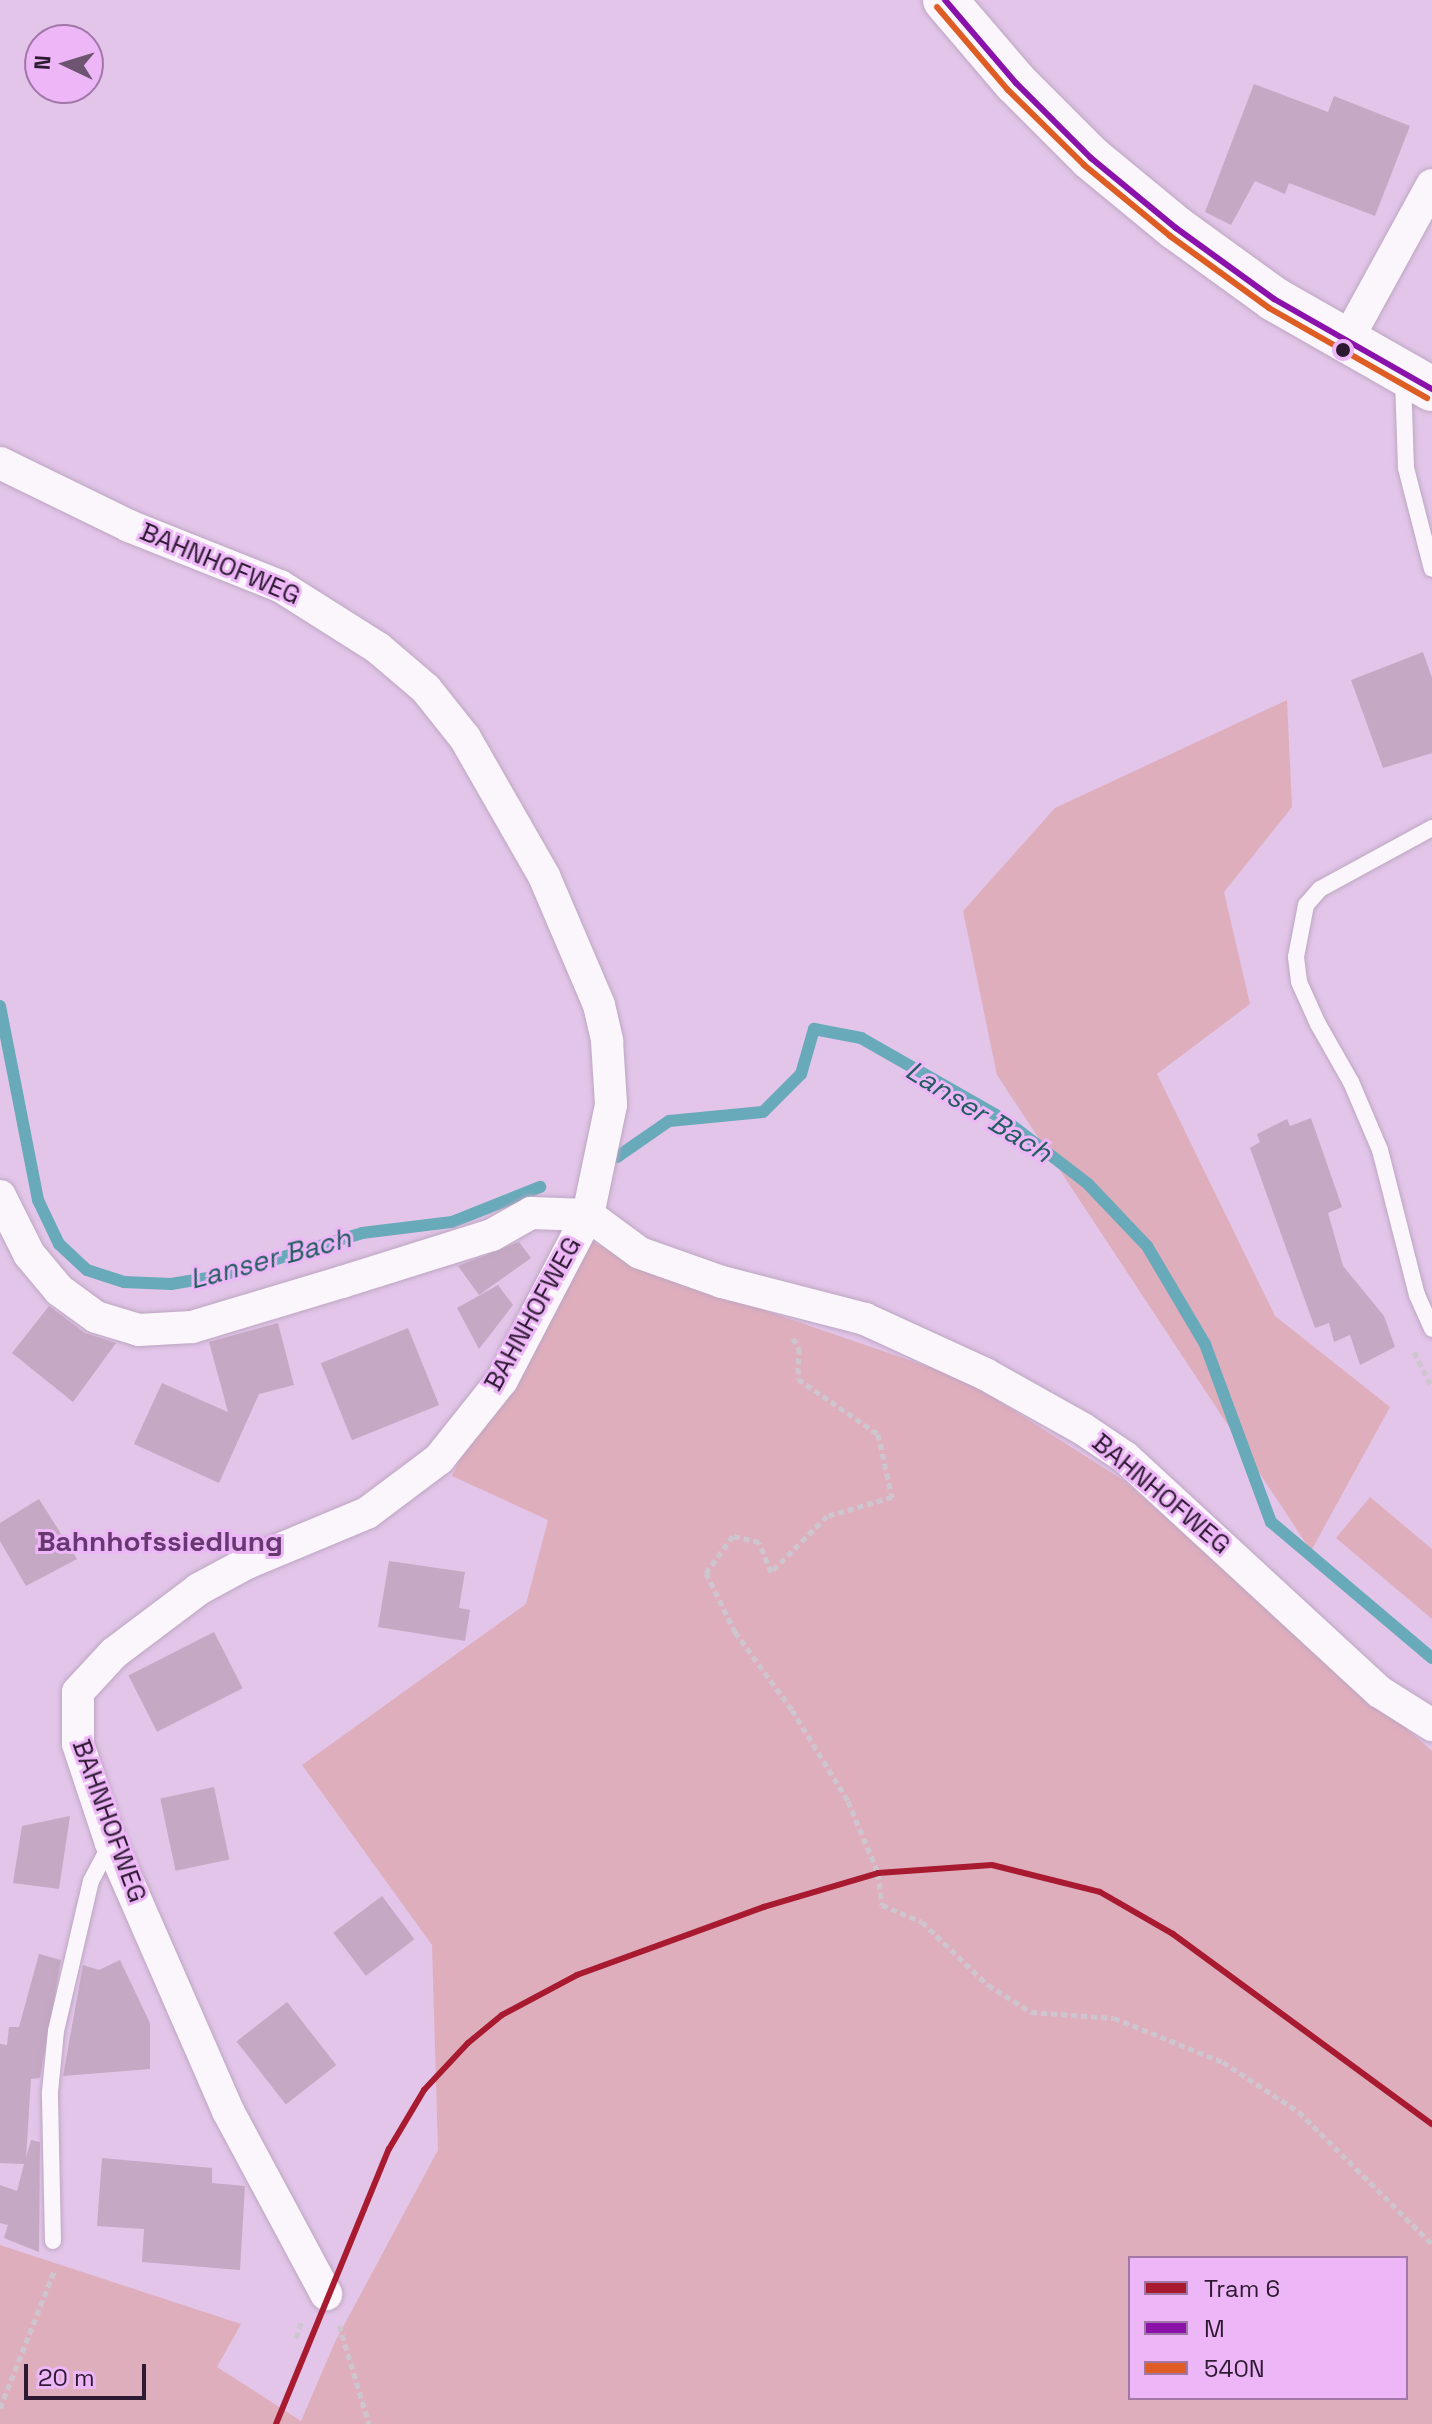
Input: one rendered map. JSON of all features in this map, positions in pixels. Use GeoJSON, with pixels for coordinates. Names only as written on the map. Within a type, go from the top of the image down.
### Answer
{"type":"FeatureCollection","features":[{"type":"Feature","properties":{"kind":"main road"},"geometry":{"type":"LineString","coordinates":[[945,0],[1016,83],[1091,158],[1200,246],[1346,342],[1418,381]]}},
{"type":"Feature","properties":{"kind":"street"},"geometry":{"type":"LineString","coordinates":[[1346,342],[1432,185]]}},
{"type":"Feature","properties":{"kind":"street","name":"BAHNHOFWEG"},"geometry":{"type":"LineString","coordinates":[[0,463],[129,526],[233,564],[323,610],[426,689],[465,738],[544,876],[599,1005],[612,1071],[611,1105],[588,1215],[502,1380],[439,1459],[367,1513],[209,1583],[87,1677],[78,1692],[75,1724],[111,1843],[228,2111],[326,2294]]}},
{"type":"Feature","properties":{"kind":"street","name":"BAHNHOFWEG"},"geometry":{"type":"LineString","coordinates":[[0,1196],[29,1254],[59,1290],[96,1317],[139,1330],[192,1327],[492,1235],[531,1213],[588,1215],[640,1253],[865,1319],[985,1374],[1083,1429],[1126,1458],[1380,1692],[1432,1725]]}},
{"type":"Feature","properties":{"kind":"lane"},"geometry":{"type":"LineString","coordinates":[[1418,381],[1406,468],[1432,569]]}},
{"type":"Feature","properties":{"kind":"lane"},"geometry":{"type":"LineString","coordinates":[[1432,828],[1320,889],[1306,905],[1296,957],[1299,982],[1318,1024],[1351,1082],[1380,1150],[1417,1295],[1432,1329]]}},
{"type":"Feature","properties":{"kind":"lane"},"geometry":{"type":"LineString","coordinates":[[53,2241],[50,2092],[56,2031],[91,1881],[111,1843]]}},
{"type":"Feature","properties":{"kind":"path"},"geometry":{"type":"LineString","coordinates":[[766,1292],[799,1348],[798,1379],[878,1434],[892,1497],[827,1516],[771,1572],[759,1542],[733,1536],[706,1573],[735,1632],[792,1710],[848,1801],[878,1873],[882,1905],[922,1922],[988,1985],[1031,2012],[1114,2018],[1223,2062],[1299,2112],[1432,2244]]}},
{"type":"Feature","properties":{"kind":"path"},"geometry":{"type":"LineString","coordinates":[[0,2408],[56,2276],[53,2241]]}},
{"type":"Feature","properties":{"kind":"path"},"geometry":{"type":"LineString","coordinates":[[326,2294],[369,2424]]}},
{"type":"Feature","properties":{"kind":"shaded area"},"geometry":{"type":"Polygon","coordinates":[[[1287,700],[1292,807],[1224,892],[1250,1004],[1157,1074],[1275,1316],[1390,1407],[1311,1551],[997,1075],[963,911],[1055,808],[1287,700]]]}},
{"type":"Feature","properties":{"kind":"shaded area"},"geometry":{"type":"Polygon","coordinates":[[[569,1230],[650,1271],[964,1379],[1123,1480],[1432,1751],[1432,2424],[0,2424],[0,2245],[241,2324],[217,2367],[301,2421],[335,2342],[438,2150],[432,1945],[302,1765],[526,1604],[548,1520],[452,1476],[569,1230]]]}},
{"type":"Feature","properties":{"kind":"shaded area"},"geometry":{"type":"Polygon","coordinates":[[[1370,1497],[1432,1549],[1432,1619],[1336,1538],[1370,1497]]]}},
{"type":"Feature","properties":{"kind":"building"},"geometry":{"type":"Polygon","coordinates":[[[1254,84],[1328,112],[1334,96],[1410,126],[1375,216],[1289,183],[1285,194],[1255,181],[1231,225],[1205,212],[1254,84]]]}},
{"type":"Feature","properties":{"kind":"building"},"geometry":{"type":"Polygon","coordinates":[[[1423,652],[1432,678],[1432,753],[1383,768],[1351,680],[1423,652]]]}},
{"type":"Feature","properties":{"kind":"building"},"geometry":{"type":"Polygon","coordinates":[[[1311,1118],[1342,1207],[1328,1213],[1343,1266],[1384,1316],[1395,1347],[1360,1365],[1350,1335],[1334,1342],[1329,1323],[1315,1328],[1250,1148],[1260,1142],[1257,1134],[1287,1119],[1290,1126],[1311,1118]]]}},
{"type":"Feature","properties":{"kind":"building"},"geometry":{"type":"Polygon","coordinates":[[[519,1242],[531,1258],[479,1295],[458,1266],[519,1242]]]}},
{"type":"Feature","properties":{"kind":"building"},"geometry":{"type":"Polygon","coordinates":[[[498,1285],[513,1305],[479,1349],[457,1308],[498,1285]]]}},
{"type":"Feature","properties":{"kind":"building"},"geometry":{"type":"Polygon","coordinates":[[[49,1306],[85,1333],[116,1343],[73,1402],[12,1353],[49,1306]]]}},
{"type":"Feature","properties":{"kind":"building"},"geometry":{"type":"Polygon","coordinates":[[[278,1323],[294,1385],[259,1394],[219,1483],[134,1444],[162,1383],[228,1412],[209,1342],[278,1323]]]}},
{"type":"Feature","properties":{"kind":"building"},"geometry":{"type":"Polygon","coordinates":[[[408,1328],[439,1405],[352,1440],[321,1363],[408,1328]]]}},
{"type":"Feature","properties":{"kind":"building"},"geometry":{"type":"Polygon","coordinates":[[[39,1499],[77,1559],[26,1586],[0,1541],[0,1523],[39,1499]]]}},
{"type":"Feature","properties":{"kind":"building"},"geometry":{"type":"Polygon","coordinates":[[[389,1561],[465,1572],[459,1608],[470,1610],[465,1641],[378,1627],[389,1561]]]}},
{"type":"Feature","properties":{"kind":"building"},"geometry":{"type":"Polygon","coordinates":[[[214,1632],[243,1688],[157,1732],[128,1676],[214,1632]]]}},
{"type":"Feature","properties":{"kind":"building"},"geometry":{"type":"Polygon","coordinates":[[[214,1787],[229,1859],[176,1871],[160,1798],[214,1787]]]}},
{"type":"Feature","properties":{"kind":"building"},"geometry":{"type":"Polygon","coordinates":[[[70,1816],[59,1889],[13,1883],[22,1826],[70,1816]]]}},
{"type":"Feature","properties":{"kind":"building"},"geometry":{"type":"Polygon","coordinates":[[[382,1896],[414,1939],[366,1976],[333,1933],[382,1896]]]}},
{"type":"Feature","properties":{"kind":"building"},"geometry":{"type":"Polygon","coordinates":[[[39,1954],[61,1960],[40,2078],[31,2079],[26,2158],[31,2140],[40,2142],[39,2252],[4,2238],[8,2225],[0,2223],[0,2185],[17,2191],[24,2164],[0,2163],[0,2044],[7,2045],[9,2027],[19,2027],[39,1954]]]}},
{"type":"Feature","properties":{"kind":"building"},"geometry":{"type":"Polygon","coordinates":[[[120,1960],[150,2023],[150,2069],[63,2076],[83,1965],[99,1970],[120,1960]]]}},
{"type":"Feature","properties":{"kind":"building"},"geometry":{"type":"Polygon","coordinates":[[[287,2002],[336,2065],[286,2104],[237,2041],[287,2002]]]}},
{"type":"Feature","properties":{"kind":"building"},"geometry":{"type":"Polygon","coordinates":[[[102,2158],[212,2168],[212,2183],[245,2186],[240,2270],[142,2262],[144,2229],[97,2226],[102,2158]]]}},
{"type":"Feature","properties":{"kind":"waterway","name":"Lanser Bach"},"geometry":{"type":"LineString","coordinates":[[0,1006],[38,1200],[59,1244],[87,1270],[124,1282],[171,1284],[220,1276],[362,1233],[452,1222],[540,1187]]}},
{"type":"Feature","properties":{"kind":"waterway","name":"Lanser Bach"},"geometry":{"type":"LineString","coordinates":[[617,1157],[669,1121],[763,1112],[801,1074],[814,1029],[861,1038],[1005,1120],[1088,1184],[1147,1246],[1205,1344],[1271,1522],[1432,1658]]}},
{"type":"Feature","properties":{"kind":"tram line","name":"6"},"geometry":{"type":"LineString","coordinates":[[276,2424],[389,2149],[424,2090],[468,2043],[502,2015],[577,1975],[764,1907],[878,1873],[992,1865],[1100,1892],[1173,1934],[1432,2124]]}},
{"type":"Feature","properties":{"kind":"transit line","name":"M"},"geometry":{"type":"LineString","coordinates":[[945,0],[1016,83],[1091,158],[1176,228],[1274,299],[1432,389]]}},
{"type":"Feature","properties":{"kind":"transit line","name":"540N"},"geometry":{"type":"LineString","coordinates":[[937,7],[1008,90],[1084,165],[1170,236],[1269,308],[1427,398]]}},
{"type":"Feature","properties":{"kind":"district","name":"Bahnhofssiedlung"},"geometry":{"type":"Point","coordinates":[160,1541]}}]}
